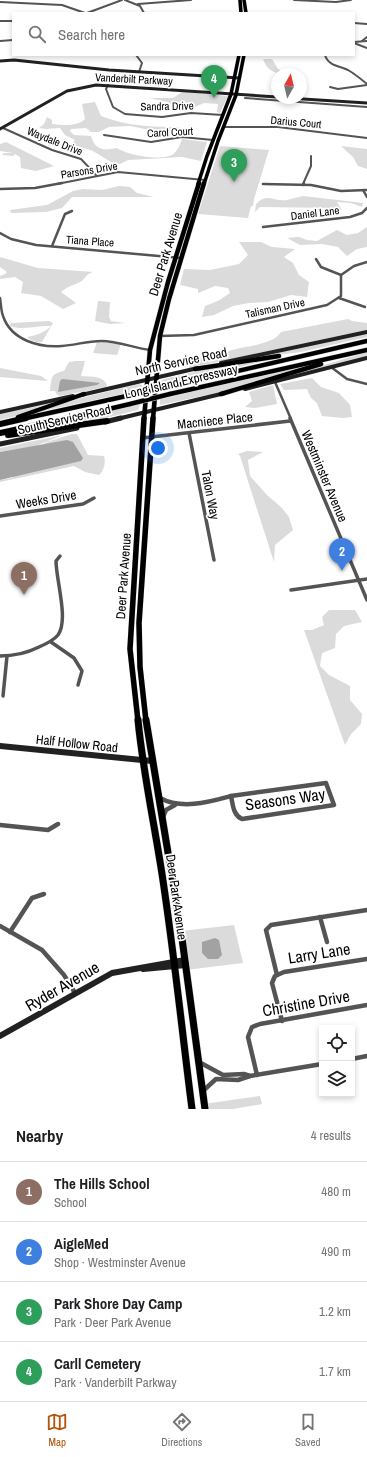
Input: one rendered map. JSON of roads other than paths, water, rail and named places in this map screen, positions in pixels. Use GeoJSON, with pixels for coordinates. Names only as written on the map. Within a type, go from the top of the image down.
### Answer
{"type":"FeatureCollection","features":[{"type":"Feature","properties":{"kind":"highway","name":"Long Island Expressway"},"geometry":{"type":"LineString","coordinates":[[0,422],[169,387],[318,351],[367,341]]}},
{"type":"Feature","properties":{"kind":"highway"},"geometry":{"type":"LineString","coordinates":[[221,394],[367,350]]}},
{"type":"Feature","properties":{"kind":"highway","name":"Long Island Expressway"},"geometry":{"type":"LineString","coordinates":[[0,433],[46,424],[170,394],[367,350]]}},
{"type":"Feature","properties":{"kind":"highway"},"geometry":{"type":"LineString","coordinates":[[195,369],[318,351]]}},
{"type":"Feature","properties":{"kind":"highway"},"geometry":{"type":"LineString","coordinates":[[0,422],[84,394]]}},
{"type":"Feature","properties":{"kind":"highway"},"geometry":{"type":"LineString","coordinates":[[0,436],[108,421]]}},
{"type":"Feature","properties":{"kind":"main road"},"geometry":{"type":"LineString","coordinates":[[240,0],[241,12]]}},
{"type":"Feature","properties":{"kind":"main road"},"geometry":{"type":"LineString","coordinates":[[244,0],[246,12]]}},
{"type":"Feature","properties":{"kind":"main road","name":"Deer Park Avenue"},"geometry":{"type":"LineString","coordinates":[[237,78],[239,56]]}},
{"type":"Feature","properties":{"kind":"main road","name":"Deer Park Avenue"},"geometry":{"type":"LineString","coordinates":[[202,180],[224,127],[244,56]]}},
{"type":"Feature","properties":{"kind":"main road"},"geometry":{"type":"LineString","coordinates":[[0,61],[36,62],[139,72],[237,78]]}},
{"type":"Feature","properties":{"kind":"main road","name":"Vanderbilt Parkway"},"geometry":{"type":"LineString","coordinates":[[1,128],[67,91],[85,86],[108,85],[271,97]]}},
{"type":"Feature","properties":{"kind":"main road","name":"Deer Park Avenue"},"geometry":{"type":"LineString","coordinates":[[192,1109],[156,833],[142,761],[130,649],[142,438],[150,350],[213,140],[233,94]]}},
{"type":"Feature","properties":{"kind":"main road"},"geometry":{"type":"LineString","coordinates":[[307,99],[367,103]]}},
{"type":"Feature","properties":{"kind":"main road","name":"Deer Park Avenue"},"geometry":{"type":"LineString","coordinates":[[179,257],[160,336],[141,597],[140,668],[144,707],[185,962],[205,1109]]}},
{"type":"Feature","properties":{"kind":"main road","name":"North Service Road"},"geometry":{"type":"LineString","coordinates":[[0,412],[84,394],[157,376],[367,332]]}},
{"type":"Feature","properties":{"kind":"main road","name":"South Service Road"},"geometry":{"type":"LineString","coordinates":[[0,444],[108,421],[144,411],[275,382],[367,358]]}},
{"type":"Feature","properties":{"kind":"main road"},"geometry":{"type":"LineString","coordinates":[[134,597],[141,597]]}},
{"type":"Feature","properties":{"kind":"main road","name":"Half Hollow Road"},"geometry":{"type":"LineString","coordinates":[[0,746],[152,761]]}},
{"type":"Feature","properties":{"kind":"main road","name":"Ryder Avenue"},"geometry":{"type":"LineString","coordinates":[[0,1036],[112,973],[185,962]]}},
{"type":"Feature","properties":{"kind":"street"},"geometry":{"type":"LineString","coordinates":[[89,12],[123,0],[138,4],[192,0]]}},
{"type":"Feature","properties":{"kind":"street"},"geometry":{"type":"LineString","coordinates":[[294,0],[336,2],[351,0]]}},
{"type":"Feature","properties":{"kind":"street"},"geometry":{"type":"LineString","coordinates":[[0,2],[71,7],[84,12]]}},
{"type":"Feature","properties":{"kind":"street"},"geometry":{"type":"LineString","coordinates":[[138,4],[143,8],[144,12]]}},
{"type":"Feature","properties":{"kind":"street"},"geometry":{"type":"LineString","coordinates":[[0,21],[12,21]]}},
{"type":"Feature","properties":{"kind":"street"},"geometry":{"type":"LineString","coordinates":[[355,23],[367,24]]}},
{"type":"Feature","properties":{"kind":"street"},"geometry":{"type":"LineString","coordinates":[[355,42],[367,37]]}},
{"type":"Feature","properties":{"kind":"street"},"geometry":{"type":"LineString","coordinates":[[0,40],[12,40]]}},
{"type":"Feature","properties":{"kind":"street"},"geometry":{"type":"LineString","coordinates":[[362,40],[367,41]]}},
{"type":"Feature","properties":{"kind":"street"},"geometry":{"type":"LineString","coordinates":[[355,42],[367,48]]}},
{"type":"Feature","properties":{"kind":"street"},"geometry":{"type":"LineString","coordinates":[[137,56],[142,63],[139,72]]}},
{"type":"Feature","properties":{"kind":"street"},"geometry":{"type":"LineString","coordinates":[[324,56],[330,64],[350,71],[367,84]]}},
{"type":"Feature","properties":{"kind":"street"},"geometry":{"type":"LineString","coordinates":[[330,87],[338,89],[367,84]]}},
{"type":"Feature","properties":{"kind":"street","name":"Sandra Drive"},"geometry":{"type":"LineString","coordinates":[[108,85],[106,89],[113,107],[125,114],[162,117],[192,113],[223,115]]}},
{"type":"Feature","properties":{"kind":"street"},"geometry":{"type":"LineString","coordinates":[[245,98],[367,107]]}},
{"type":"Feature","properties":{"kind":"street","name":"Darius Court"},"geometry":{"type":"LineString","coordinates":[[224,127],[278,127],[367,138]]}},
{"type":"Feature","properties":{"kind":"street","name":"Waydale Drive"},"geometry":{"type":"LineString","coordinates":[[1,128],[58,153],[81,159],[97,176]]}},
{"type":"Feature","properties":{"kind":"street","name":"Carol Court"},"geometry":{"type":"LineString","coordinates":[[104,135],[150,142],[182,137],[213,140]]}},
{"type":"Feature","properties":{"kind":"street"},"geometry":{"type":"LineString","coordinates":[[303,185],[311,166],[311,156]]}},
{"type":"Feature","properties":{"kind":"street","name":"Parsons Drive"},"geometry":{"type":"LineString","coordinates":[[0,189],[31,188],[124,172],[202,180]]}},
{"type":"Feature","properties":{"kind":"street"},"geometry":{"type":"LineString","coordinates":[[263,184],[303,185],[341,191],[367,190]]}},
{"type":"Feature","properties":{"kind":"street"},"geometry":{"type":"LineString","coordinates":[[363,190],[367,197]]}},
{"type":"Feature","properties":{"kind":"street","name":"Daniel Lane"},"geometry":{"type":"LineString","coordinates":[[263,227],[350,217],[362,213],[367,208]]}},
{"type":"Feature","properties":{"kind":"street"},"geometry":{"type":"LineString","coordinates":[[52,246],[65,214],[72,211]]}},
{"type":"Feature","properties":{"kind":"street","name":"Tiana Place"},"geometry":{"type":"LineString","coordinates":[[0,233],[22,243],[179,257]]}},
{"type":"Feature","properties":{"kind":"street"},"geometry":{"type":"LineString","coordinates":[[316,259],[321,267],[341,276]]}},
{"type":"Feature","properties":{"kind":"street"},"geometry":{"type":"LineString","coordinates":[[341,276],[349,269],[365,262],[367,266]]}},
{"type":"Feature","properties":{"kind":"street"},"geometry":{"type":"LineString","coordinates":[[341,276],[343,290],[339,298],[365,308]]}},
{"type":"Feature","properties":{"kind":"street"},"geometry":{"type":"LineString","coordinates":[[0,298],[2,315],[6,324],[20,338],[35,344],[59,346],[110,341],[150,350]]}},
{"type":"Feature","properties":{"kind":"street","name":"Talisman Drive"},"geometry":{"type":"LineString","coordinates":[[160,336],[194,335],[318,308],[333,303],[339,298]]}},
{"type":"Feature","properties":{"kind":"street"},"geometry":{"type":"LineString","coordinates":[[331,367],[343,378],[357,383],[367,384]]}},
{"type":"Feature","properties":{"kind":"street","name":"Westminster Avenue"},"geometry":{"type":"LineString","coordinates":[[275,382],[290,421],[367,600]]}},
{"type":"Feature","properties":{"kind":"street","name":"Macniece Place"},"geometry":{"type":"LineString","coordinates":[[142,438],[290,421]]}},
{"type":"Feature","properties":{"kind":"street","name":"Talon Way"},"geometry":{"type":"LineString","coordinates":[[188,433],[214,560]]}},
{"type":"Feature","properties":{"kind":"street","name":"Weeks Drive"},"geometry":{"type":"LineString","coordinates":[[0,516],[83,504],[94,498]]}},
{"type":"Feature","properties":{"kind":"street"},"geometry":{"type":"LineString","coordinates":[[0,656],[29,652],[50,642],[59,634],[62,624],[56,561],[60,556]]}},
{"type":"Feature","properties":{"kind":"street"},"geometry":{"type":"LineString","coordinates":[[291,590],[367,579]]}},
{"type":"Feature","properties":{"kind":"street"},"geometry":{"type":"LineString","coordinates":[[50,642],[74,658],[82,671],[78,685]]}},
{"type":"Feature","properties":{"kind":"street"},"geometry":{"type":"LineString","coordinates":[[3,696],[7,656]]}},
{"type":"Feature","properties":{"kind":"street","name":"Seasons Way"},"geometry":{"type":"LineString","coordinates":[[175,805],[231,796],[326,782],[334,805],[242,819],[238,818],[235,814],[231,796]]}},
{"type":"Feature","properties":{"kind":"street"},"geometry":{"type":"LineString","coordinates":[[159,798],[175,805]]}},
{"type":"Feature","properties":{"kind":"street"},"geometry":{"type":"LineString","coordinates":[[163,818],[166,810],[175,805]]}},
{"type":"Feature","properties":{"kind":"street"},"geometry":{"type":"LineString","coordinates":[[0,825],[48,830],[58,824]]}},
{"type":"Feature","properties":{"kind":"street"},"geometry":{"type":"LineString","coordinates":[[10,932],[32,898],[44,894]]}},
{"type":"Feature","properties":{"kind":"street"},"geometry":{"type":"LineString","coordinates":[[277,975],[266,930],[268,928],[274,924],[367,910]]}},
{"type":"Feature","properties":{"kind":"street"},"geometry":{"type":"LineString","coordinates":[[320,917],[327,942]]}},
{"type":"Feature","properties":{"kind":"street"},"geometry":{"type":"LineString","coordinates":[[0,926],[42,950],[64,975],[75,993]]}},
{"type":"Feature","properties":{"kind":"street","name":"Larry Lane"},"geometry":{"type":"LineString","coordinates":[[282,1021],[272,983],[277,975],[284,972],[367,959]]}},
{"type":"Feature","properties":{"kind":"street","name":"Christine Drive"},"geometry":{"type":"LineString","coordinates":[[257,1075],[248,1037],[252,1027],[260,1024],[367,1005]]}},
{"type":"Feature","properties":{"kind":"street"},"geometry":{"type":"LineString","coordinates":[[355,1058],[367,1056]]}},
{"type":"Feature","properties":{"kind":"street"},"geometry":{"type":"LineString","coordinates":[[199,1062],[224,1075],[244,1074],[250,1076]]}},
{"type":"Feature","properties":{"kind":"street"},"geometry":{"type":"LineString","coordinates":[[203,1091],[216,1079],[232,1081],[246,1079],[250,1076],[319,1065]]}},
{"type":"Feature","properties":{"kind":"place","name":"Carll Cemetery"},"geometry":{"type":"Point","coordinates":[214,98]}},
{"type":"Feature","properties":{"kind":"place","name":"Park Shore Day Camp"},"geometry":{"type":"Point","coordinates":[234,182]}},
{"type":"Feature","properties":{"kind":"place","name":"AigleMed"},"geometry":{"type":"Point","coordinates":[342,571]}},
{"type":"Feature","properties":{"kind":"place","name":"The Hills School"},"geometry":{"type":"Point","coordinates":[24,595]}}]}
